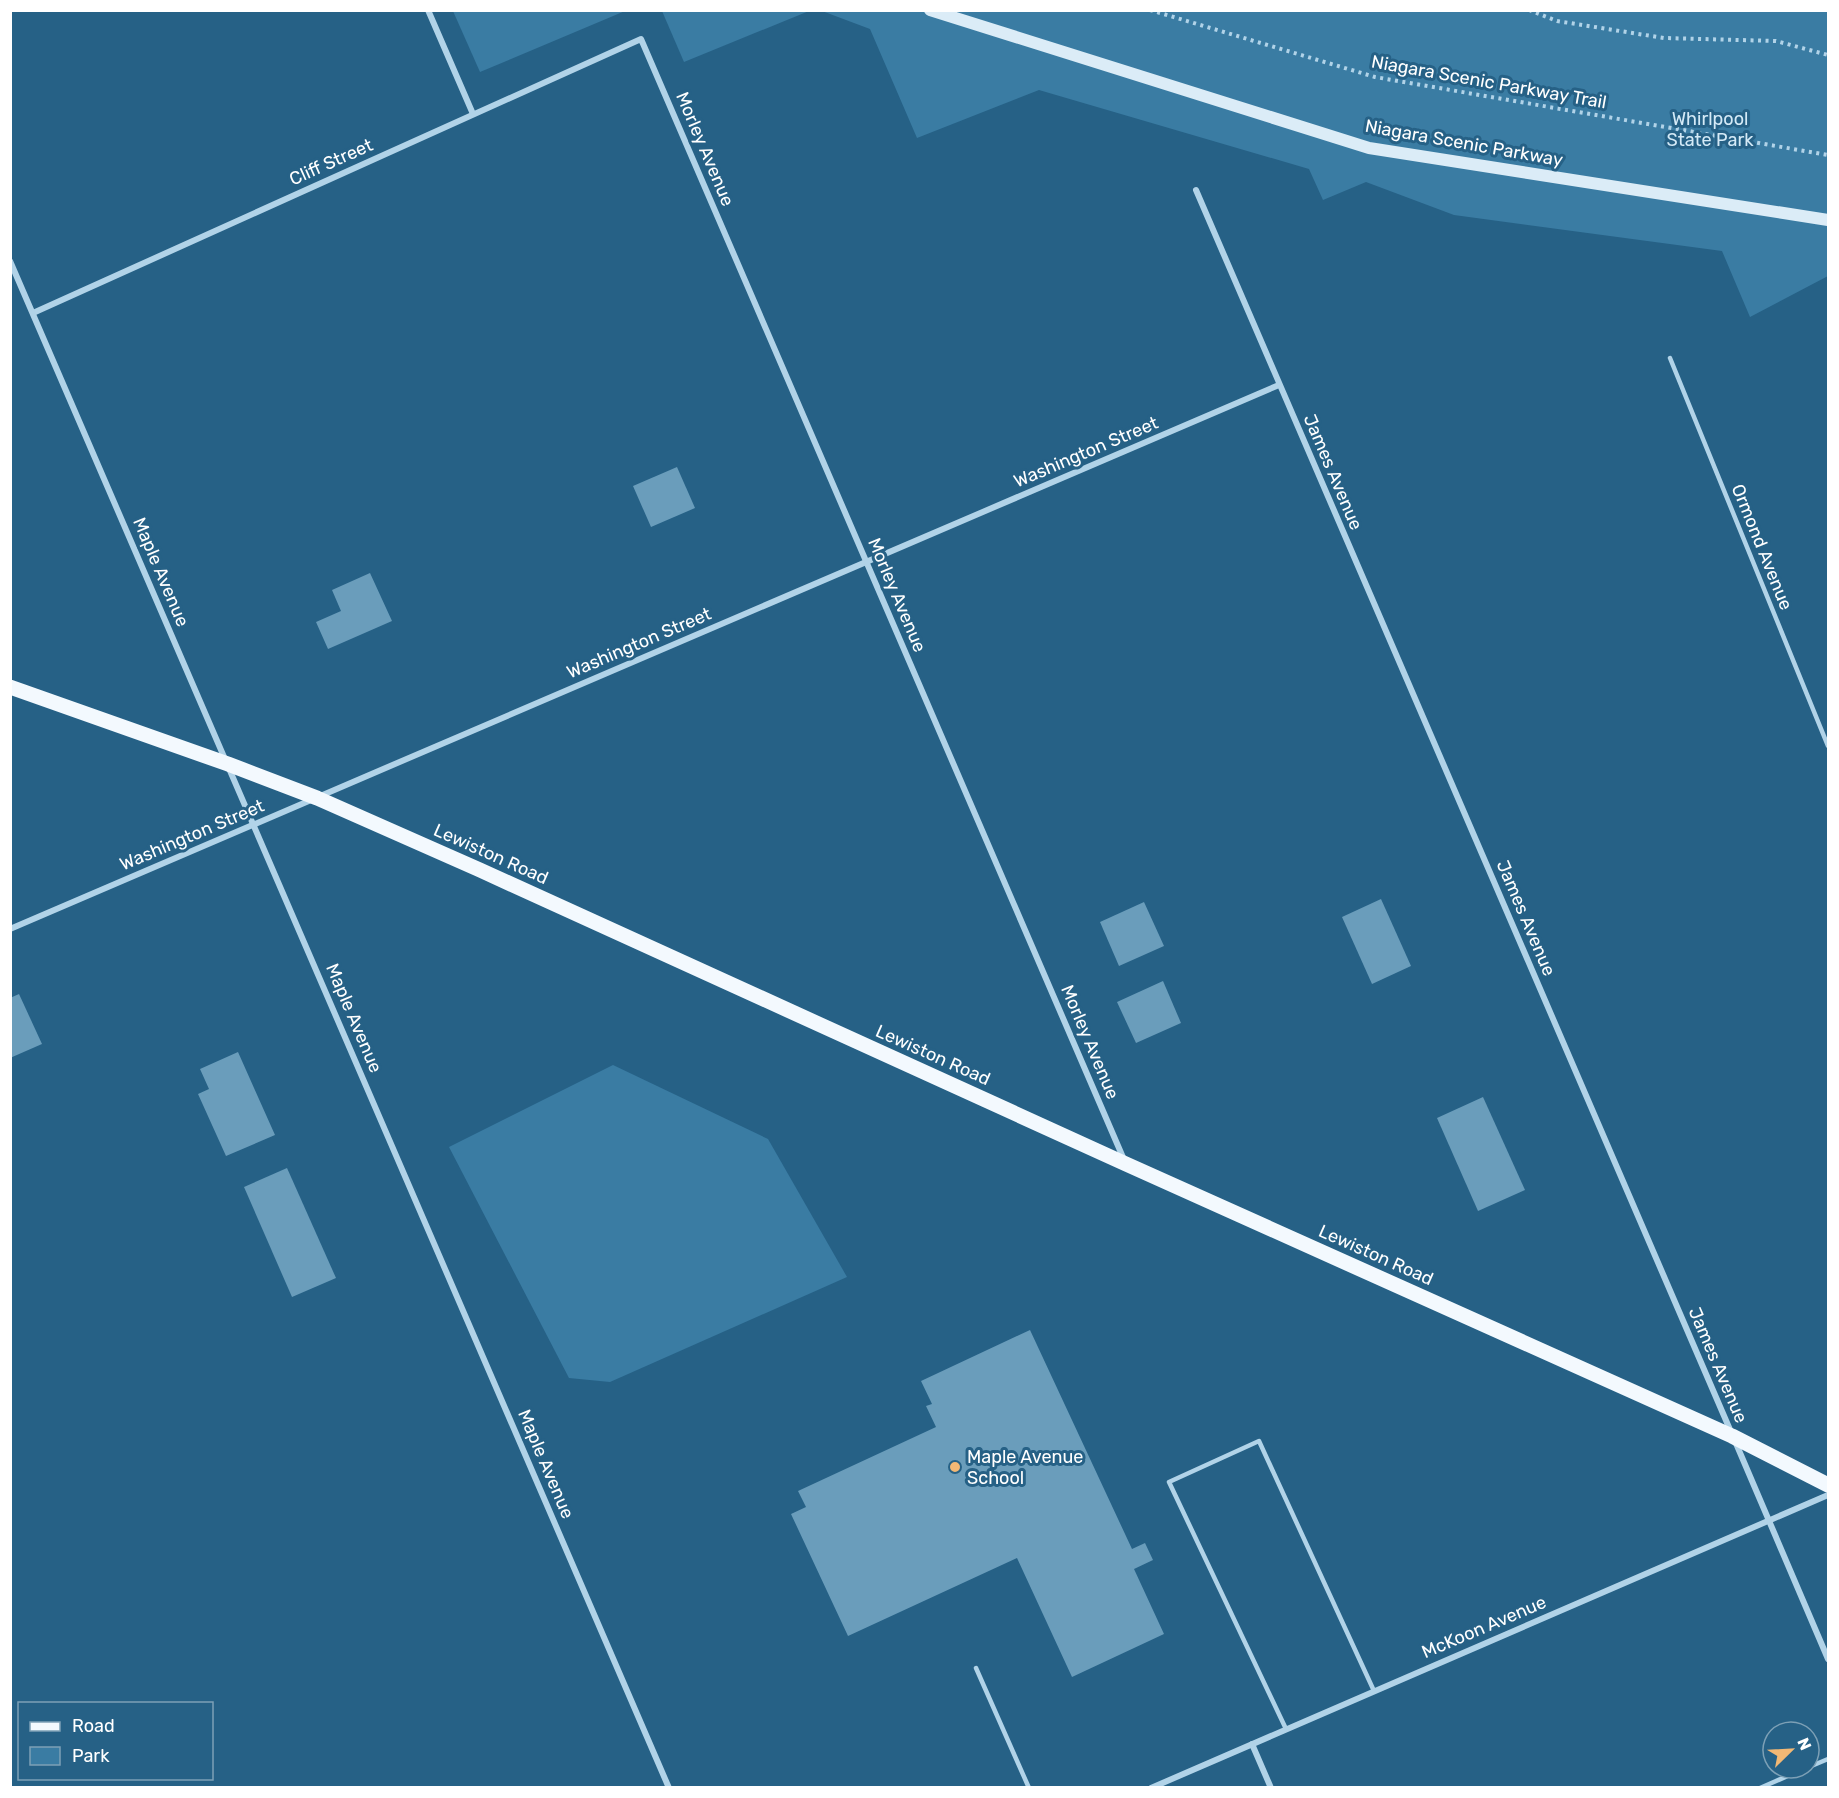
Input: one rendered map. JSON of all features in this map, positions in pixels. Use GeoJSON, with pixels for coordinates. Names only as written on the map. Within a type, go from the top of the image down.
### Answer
{"type":"FeatureCollection","features":[{"type":"Feature","properties":{"kind":"main road","name":"Niagara Scenic Parkway"},"geometry":{"type":"LineString","coordinates":[[930,10],[1369,148],[1828,220]]}},
{"type":"Feature","properties":{"kind":"main road","name":"Lewiston Road"},"geometry":{"type":"LineString","coordinates":[[10,687],[317,798],[1732,1436],[1828,1485]]}},
{"type":"Feature","properties":{"kind":"street"},"geometry":{"type":"LineString","coordinates":[[428,10],[473,114]]}},
{"type":"Feature","properties":{"kind":"street","name":"Cliff Street"},"geometry":{"type":"LineString","coordinates":[[33,314],[641,39]]}},
{"type":"Feature","properties":{"kind":"street","name":"Morley Avenue"},"geometry":{"type":"LineString","coordinates":[[641,39],[1126,1164]]}},
{"type":"Feature","properties":{"kind":"street","name":"James Avenue"},"geometry":{"type":"LineString","coordinates":[[1196,190],[1828,1659]]}},
{"type":"Feature","properties":{"kind":"street","name":"Maple Avenue"},"geometry":{"type":"LineString","coordinates":[[10,261],[669,1788]]}},
{"type":"Feature","properties":{"kind":"street","name":"Washington Street"},"geometry":{"type":"LineString","coordinates":[[10,929],[1279,385]]}},
{"type":"Feature","properties":{"kind":"street","name":"McKoon Avenue"},"geometry":{"type":"LineString","coordinates":[[1151,1788],[1828,1495]]}},
{"type":"Feature","properties":{"kind":"street"},"geometry":{"type":"LineString","coordinates":[[1252,1744],[1271,1788]]}},
{"type":"Feature","properties":{"kind":"lane","name":"Ormond Avenue"},"geometry":{"type":"LineString","coordinates":[[1670,358],[1828,746]]}},
{"type":"Feature","properties":{"kind":"lane"},"geometry":{"type":"LineString","coordinates":[[1286,1729],[1169,1482],[1259,1441],[1374,1691]]}},
{"type":"Feature","properties":{"kind":"lane"},"geometry":{"type":"LineString","coordinates":[[976,1668],[1029,1788]]}},
{"type":"Feature","properties":{"kind":"lane"},"geometry":{"type":"LineString","coordinates":[[1760,1788],[1778,1780]]}},
{"type":"Feature","properties":{"kind":"path","name":"Niagara Scenic Parkway Trail"},"geometry":{"type":"LineString","coordinates":[[1150,10],[1375,77],[1828,155]]}},
{"type":"Feature","properties":{"kind":"path"},"geometry":{"type":"LineString","coordinates":[[1529,10],[1557,21],[1664,38],[1776,41],[1828,56]]}},
{"type":"Feature","properties":{"kind":"green space"},"geometry":{"type":"Polygon","coordinates":[[[453,11],[625,11],[480,72],[453,11]]]}},
{"type":"Feature","properties":{"kind":"green space"},"geometry":{"type":"Polygon","coordinates":[[[662,11],[809,11],[684,62],[662,11]]]}},
{"type":"Feature","properties":{"kind":"green space","name":"Whirlpool State Park"},"geometry":{"type":"Polygon","coordinates":[[[822,11],[1828,11],[1828,276],[1750,317],[1722,251],[1454,215],[1366,182],[1323,200],[1309,169],[1039,90],[917,138],[870,29],[822,11]]]}},
{"type":"Feature","properties":{"kind":"green space"},"geometry":{"type":"Polygon","coordinates":[[[613,1065],[768,1139],[847,1277],[610,1382],[569,1378],[449,1147],[613,1065]]]}},
{"type":"Feature","properties":{"kind":"building"},"geometry":{"type":"Polygon","coordinates":[[[677,467],[695,508],[651,527],[633,486],[677,467]]]}},
{"type":"Feature","properties":{"kind":"building"},"geometry":{"type":"Polygon","coordinates":[[[370,573],[392,621],[328,649],[316,622],[341,611],[332,590],[370,573]]]}},
{"type":"Feature","properties":{"kind":"building"},"geometry":{"type":"Polygon","coordinates":[[[1381,899],[1411,966],[1372,984],[1342,917],[1381,899]]]}},
{"type":"Feature","properties":{"kind":"building"},"geometry":{"type":"Polygon","coordinates":[[[1144,902],[1164,946],[1119,966],[1100,922],[1144,902]]]}},
{"type":"Feature","properties":{"kind":"building"},"geometry":{"type":"Polygon","coordinates":[[[1163,981],[1181,1023],[1136,1043],[1117,1002],[1163,981]]]}},
{"type":"Feature","properties":{"kind":"building"},"geometry":{"type":"Polygon","coordinates":[[[19,994],[42,1044],[10,1058],[10,998],[19,994]]]}},
{"type":"Feature","properties":{"kind":"building"},"geometry":{"type":"Polygon","coordinates":[[[238,1052],[275,1135],[226,1156],[198,1094],[209,1089],[200,1069],[238,1052]]]}},
{"type":"Feature","properties":{"kind":"building"},"geometry":{"type":"Polygon","coordinates":[[[1483,1097],[1525,1190],[1478,1211],[1437,1118],[1483,1097]]]}},
{"type":"Feature","properties":{"kind":"building"},"geometry":{"type":"Polygon","coordinates":[[[287,1168],[336,1278],[292,1297],[244,1187],[287,1168]]]}},
{"type":"Feature","properties":{"kind":"building"},"geometry":{"type":"Polygon","coordinates":[[[1030,1330],[1132,1549],[1145,1543],[1153,1560],[1134,1569],[1164,1634],[1072,1677],[1017,1558],[848,1636],[791,1514],[806,1507],[798,1491],[936,1427],[926,1406],[932,1404],[921,1381],[1030,1330]]]}},
{"type":"Feature","properties":{"kind":"place","name":"Maple Avenue School"},"geometry":{"type":"Point","coordinates":[955,1467]}}]}
